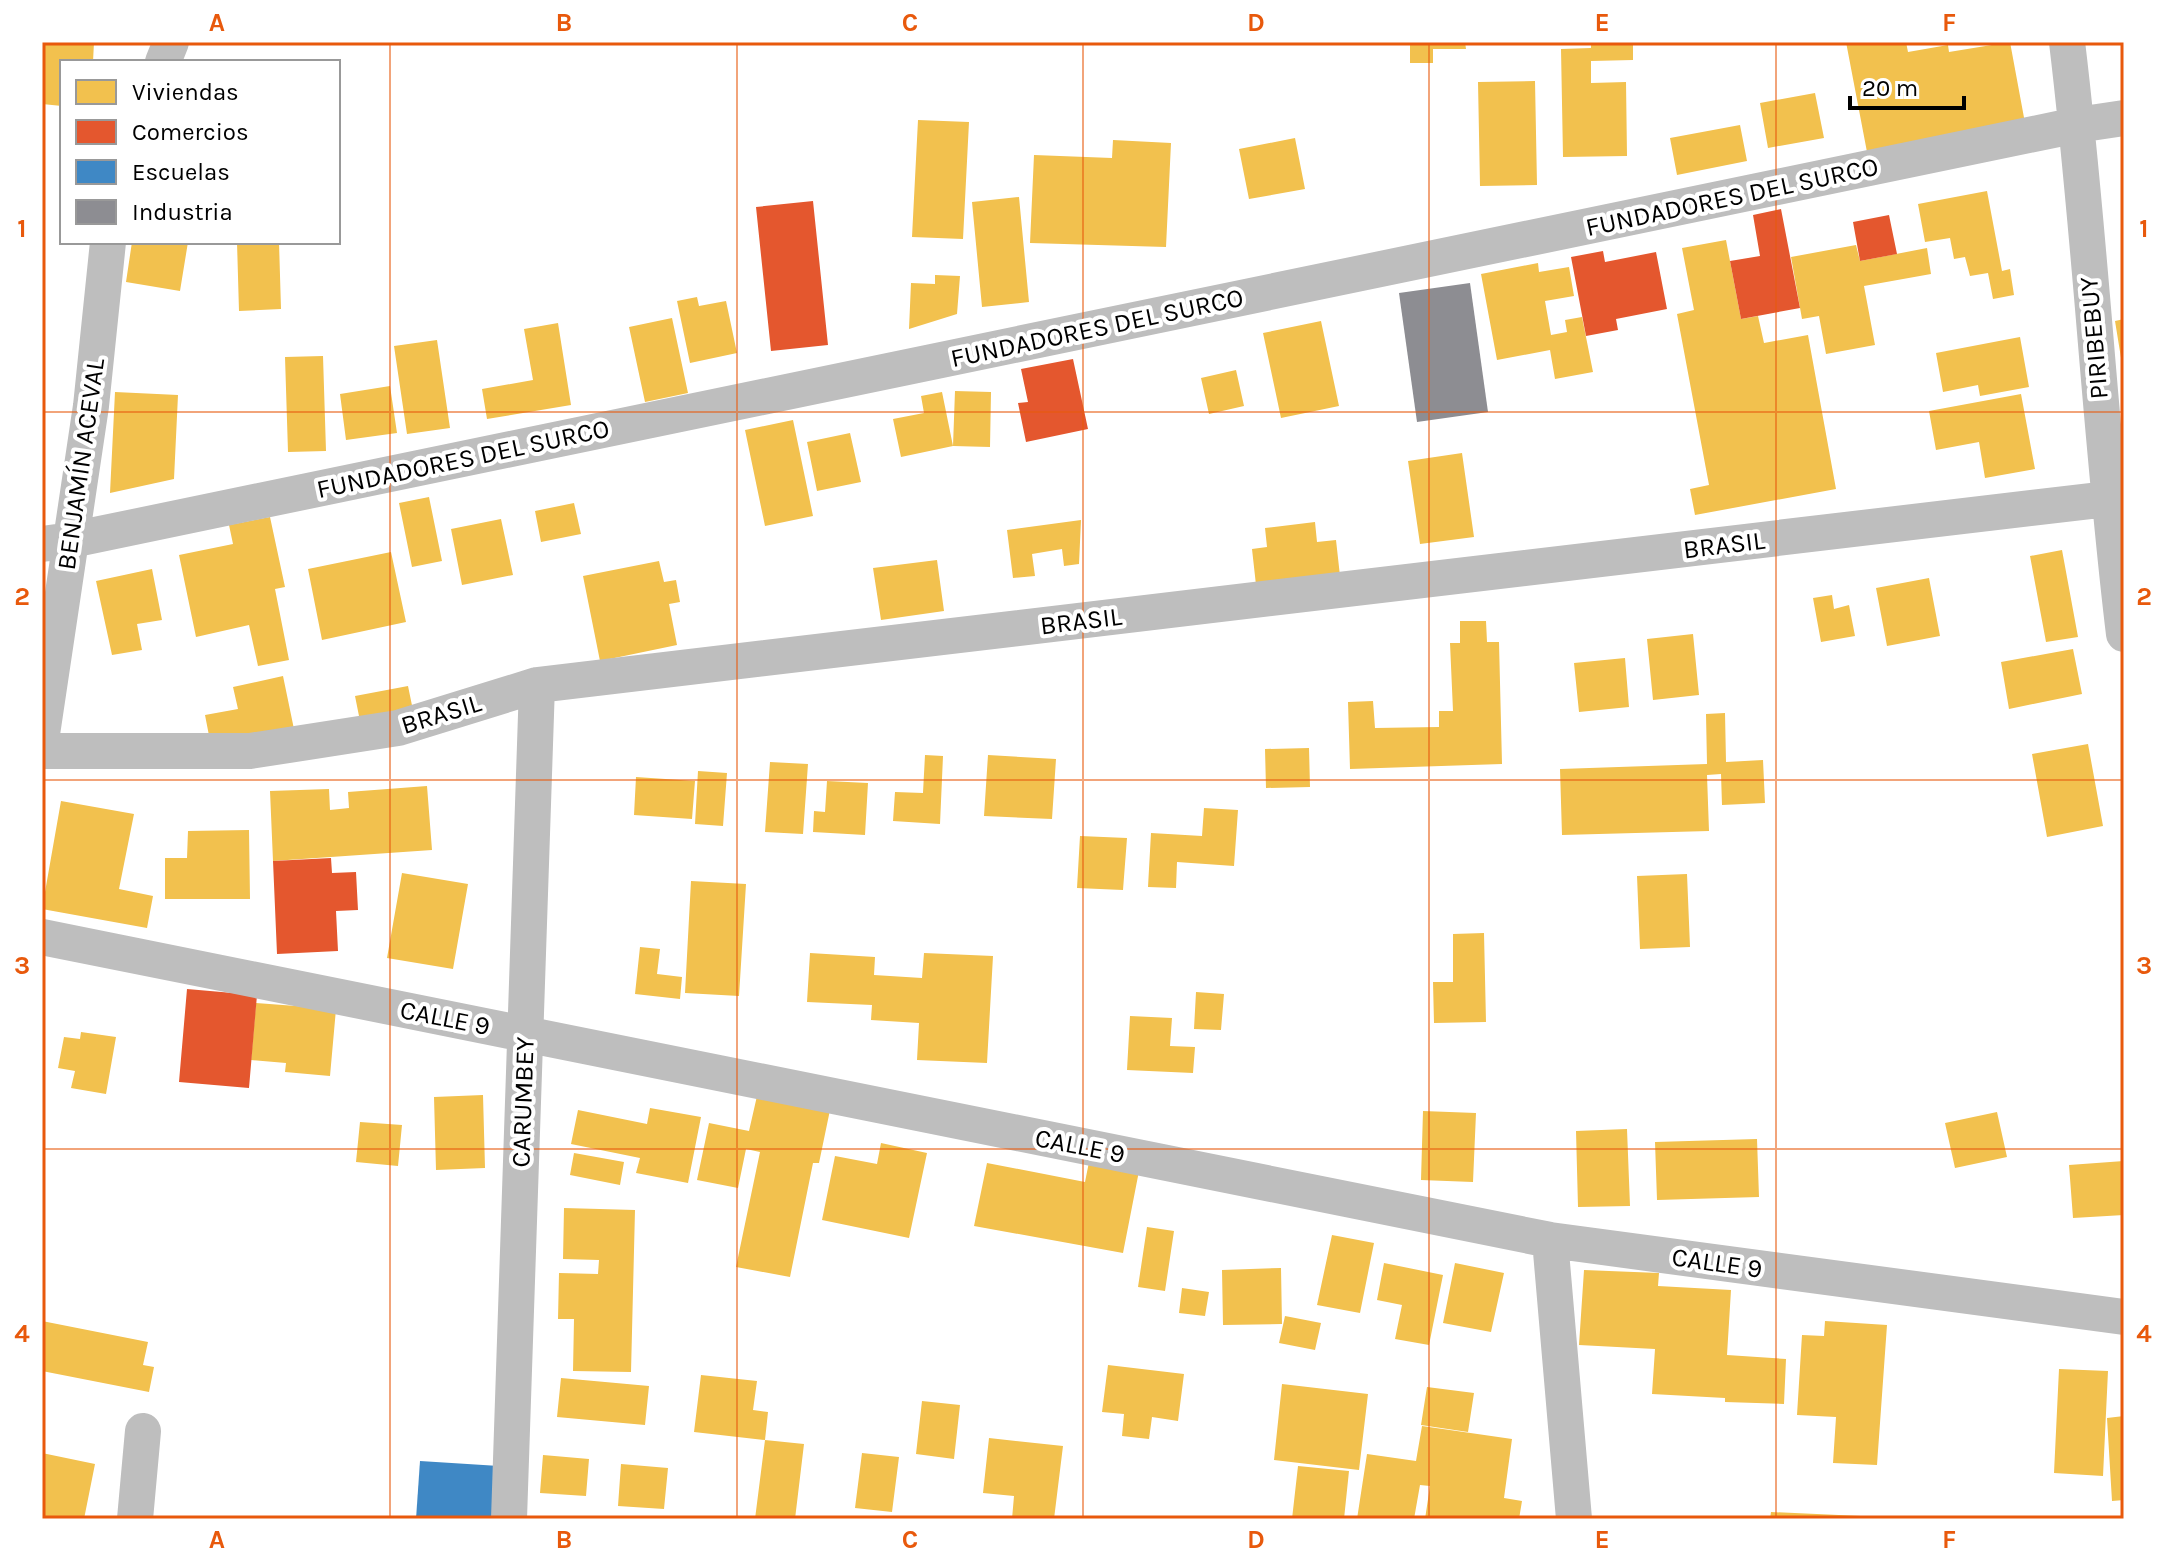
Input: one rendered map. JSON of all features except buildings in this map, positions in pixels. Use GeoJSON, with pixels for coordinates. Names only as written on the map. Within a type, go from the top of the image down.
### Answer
{"type":"FeatureCollection","features":[{"type":"Feature","properties":{"kind":"street","name":"PIRIBEBUY"},"geometry":{"type":"LineString","coordinates":[[2067,42],[2116,498],[2124,634]]}},
{"type":"Feature","properties":{"kind":"street","name":"FUNDADORES DEL SURCO"},"geometry":{"type":"LineString","coordinates":[[56,542],[2077,125],[2124,118]]}},
{"type":"Feature","properties":{"kind":"street","name":"BENJAMÍN ACEVAL"},"geometry":{"type":"LineString","coordinates":[[42,734],[56,542],[91,406],[108,244]]}},
{"type":"Feature","properties":{"kind":"street","name":"BRASIL"},"geometry":{"type":"LineString","coordinates":[[42,751],[250,751],[398,728],[537,685],[2116,498]]}},
{"type":"Feature","properties":{"kind":"street","name":"CARUMBEY"},"geometry":{"type":"LineString","coordinates":[[516,1518],[525,1034],[537,685]]}},
{"type":"Feature","properties":{"kind":"street","name":"CALLE 9"},"geometry":{"type":"LineString","coordinates":[[42,937],[1550,1240],[2124,1317]]}},
{"type":"Feature","properties":{"kind":"street"},"geometry":{"type":"LineString","coordinates":[[1550,1240],[1574,1519]]}},
{"type":"Feature","properties":{"kind":"street"},"geometry":{"type":"LineString","coordinates":[[135,1519],[143,1431]]}}]}
